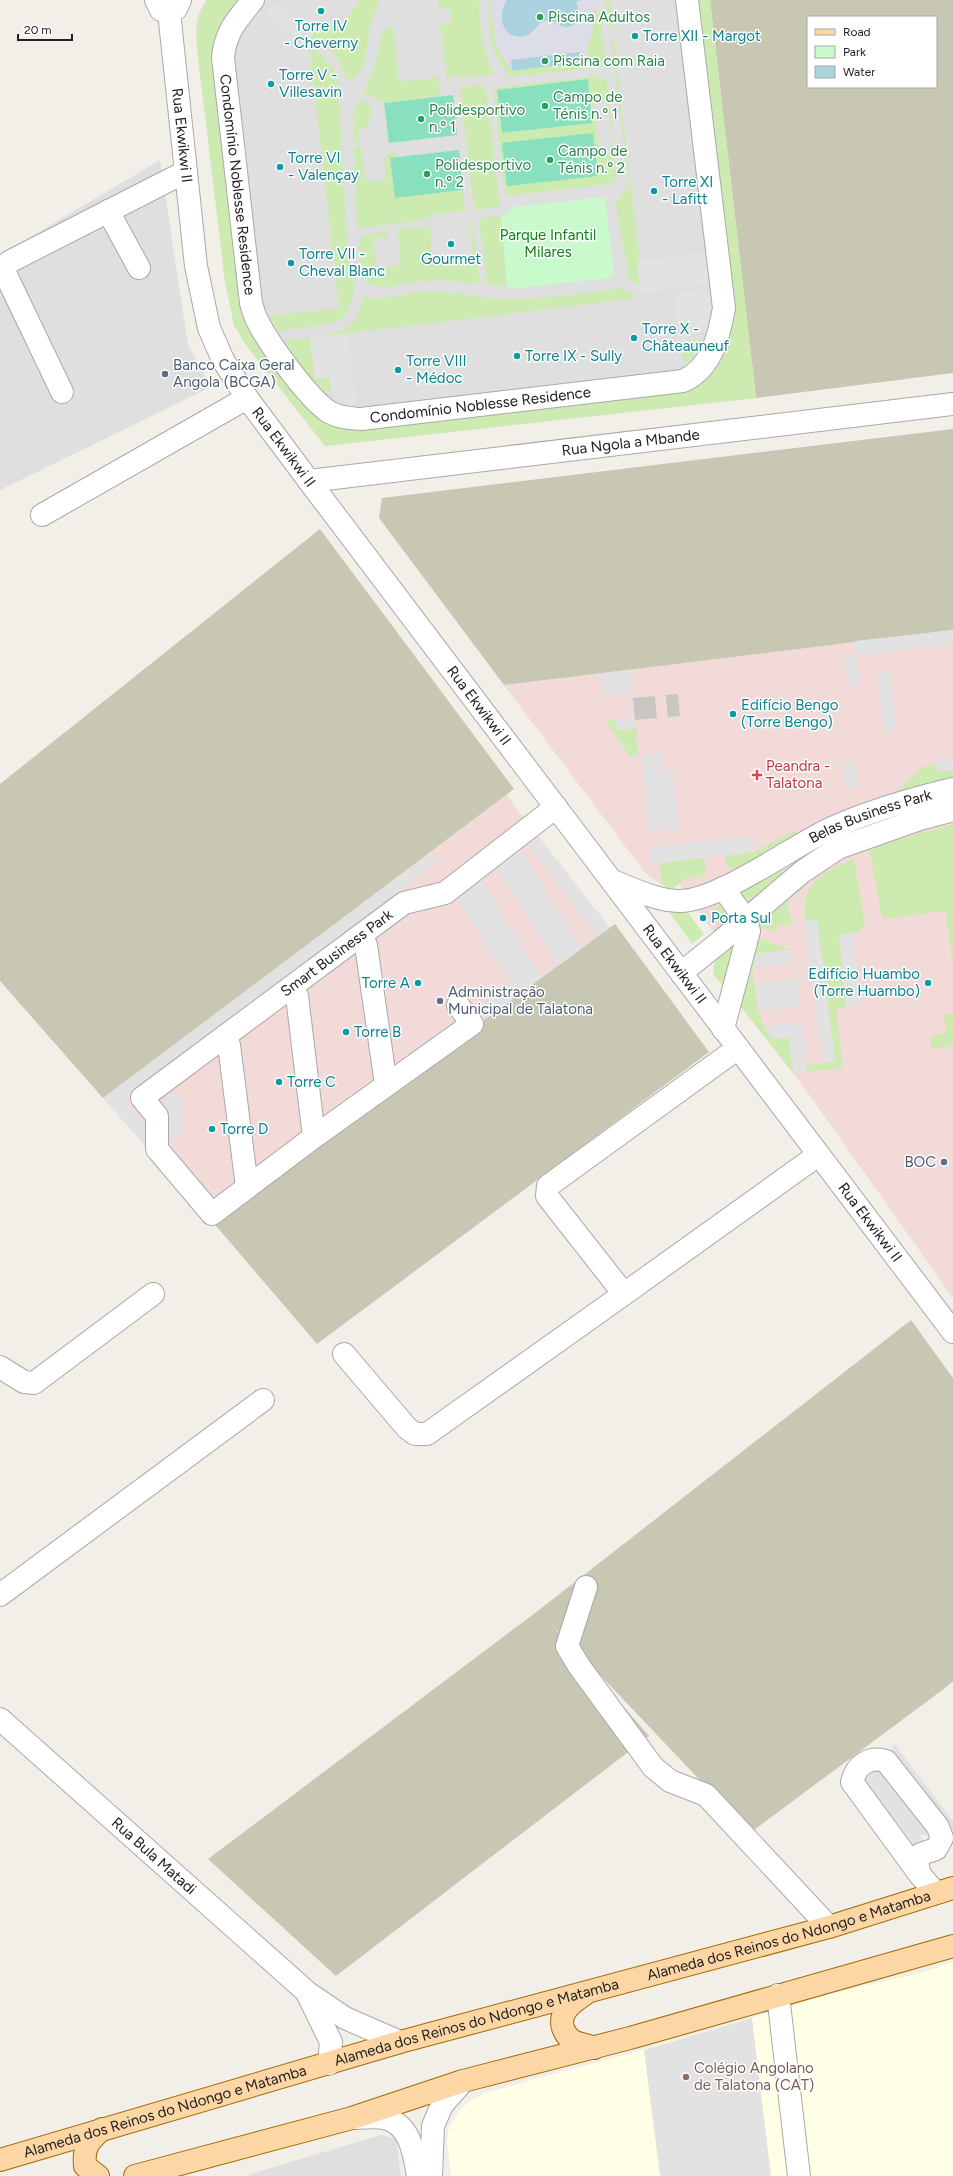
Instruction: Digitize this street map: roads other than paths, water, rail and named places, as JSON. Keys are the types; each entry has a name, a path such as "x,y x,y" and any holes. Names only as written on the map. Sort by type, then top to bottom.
{"main road":[{"name":"Alameda dos Reinos do Ndongo e Matamba","path":"0,2160 400,2042 829,1927 944,1890"},
{"path":"135,2176 352,2118 463,2081 594,2048 778,1995 952,1948"},
{"path":"586,1993 569,2006 562,2018 562,2026 565,2034 571,2040 594,2048"},
{"path":"98,2176 85,2166 84,2156 88,2142 102,2129"}],"street":[{"name":"Condomínio Noblesse Residence","path":"253,0 234,23 224,42 223,58 251,303 256,319 266,337 316,401 330,412 344,418 362,419 683,381 694,376 704,367 712,352 720,331 724,308 687,0"},
{"name":"Rua Ekwikwi II","path":"168,4 196,266 208,328 224,360 247,398 309,481 953,1332"},
{"path":"62,392 2,272 8,262 185,172"},
{"path":"108,212 139,268"},
{"path":"42,516 247,398"},
{"name":"Rua Ngola a Mbande","path":"309,481 953,404"},
{"name":"Belas Business Park","path":"612,881 658,897 679,901 723,888 835,827 907,801 953,789"},
{"name":"Smart Business Park","path":"247,1187 212,1214 157,1149 157,1116 142,1098 404,903 445,893 556,808"},
{"name":"Belas Business Park","path":"680,973 746,920 802,872 838,848 920,819 953,810"},
{"name":"Belas Business Park","path":"791,850 802,872"},
{"path":"723,888 746,920 749,931 723,1029"},
{"path":"360,936 366,945 386,1085"},
{"path":"290,988 297,996 314,1137"},
{"path":"224,1037 229,1045 247,1187 472,1024 458,1005"},
{"path":"624,1294 547,1196 548,1186 738,1048"},
{"path":"344,1354 407,1428 415,1434 427,1434 818,1155"},
{"path":"0,1367 24,1382 34,1383 153,1294"},
{"path":"0,1595 263,1400"},
{"path":"586,1587 567,1646 579,1666 653,1766 670,1781 706,1795 829,1927"},
{"name":"Rua Bula Matadi","path":"0,1719 308,1994 345,2018 400,2042"},
{"path":"920,1875 916,1863 922,1854 936,1849 942,1838 938,1827 886,1761 878,1758 863,1763 855,1770 852,1782 920,1875 944,1890"},
{"name":"Rua Bula Matadi","path":"308,1994 331,2042 329,2064"},
{"path":"778,1995 799,2176"},
{"path":"431,2176 433,2126 442,2105 463,2081"},
{"path":"352,2118 383,2118 395,2122 410,2139 418,2176"}],"water":[{"name":"Piscina Adultos","path":"507,0 581,0 576,3 579,10 579,18 572,26 565,27 547,20 540,24 530,34 519,36 512,35 507,32 502,21 503,7"},
{"name":"Piscina com Raia","path":"579,52 580,62 512,71 511,60"}],"tunnel":[{"path":"634,709 679,705"}],"place":[{"name":"Torre IV - Cheverny","path":"321,11"},
{"name":"Piscina Adultos","path":"540,17"},
{"name":"Torre XII - Margot","path":"635,36"},
{"name":"Piscina com Raia","path":"545,61"},
{"name":"Torre V - Villesavin","path":"271,84"},
{"name":"Campo de Ténis n.º 1","path":"545,106"},
{"name":"Polidesportivo n.º 1","path":"421,119"},
{"name":"Campo de Ténis n.º 2","path":"550,160"},
{"name":"Torre VI - Valençay","path":"280,167"},
{"name":"Polidesportivo n.º 2","path":"427,174"},
{"name":"Torre XI - Lafitt","path":"654,191"},
{"name":"Gourmet","path":"451,244"},
{"name":"Torre VII - Cheval Blanc","path":"291,263"},
{"name":"Torre X - Châteauneuf","path":"634,338"},
{"name":"Torre IX - Sully","path":"517,356"},
{"name":"Torre VIII - Médoc","path":"398,370"},
{"name":"Banco Caixa Geral Angola (BCGA)","path":"165,374"},
{"name":"Edifício Bengo (Torre Bengo)","path":"733,714"},
{"name":"Peandra - Talatona","path":"757,775"},
{"name":"Porta Sul","path":"703,918"},
{"name":"Torre A","path":"418,983"},
{"name":"Edifício Huambo (Torre Huambo)","path":"928,983"},
{"name":"Administração Municipal de Talatona","path":"440,1001"},
{"name":"Torre B","path":"346,1032"},
{"name":"Torre C","path":"279,1082"},
{"name":"Torre D","path":"212,1129"},
{"name":"BOC","path":"944,1162"},
{"name":"Colégio Angolano de Talatona (CAT)","path":"686,2077"}],"park label":[{"name":"Parque Infantil Milares","path":"548,244"}]}
